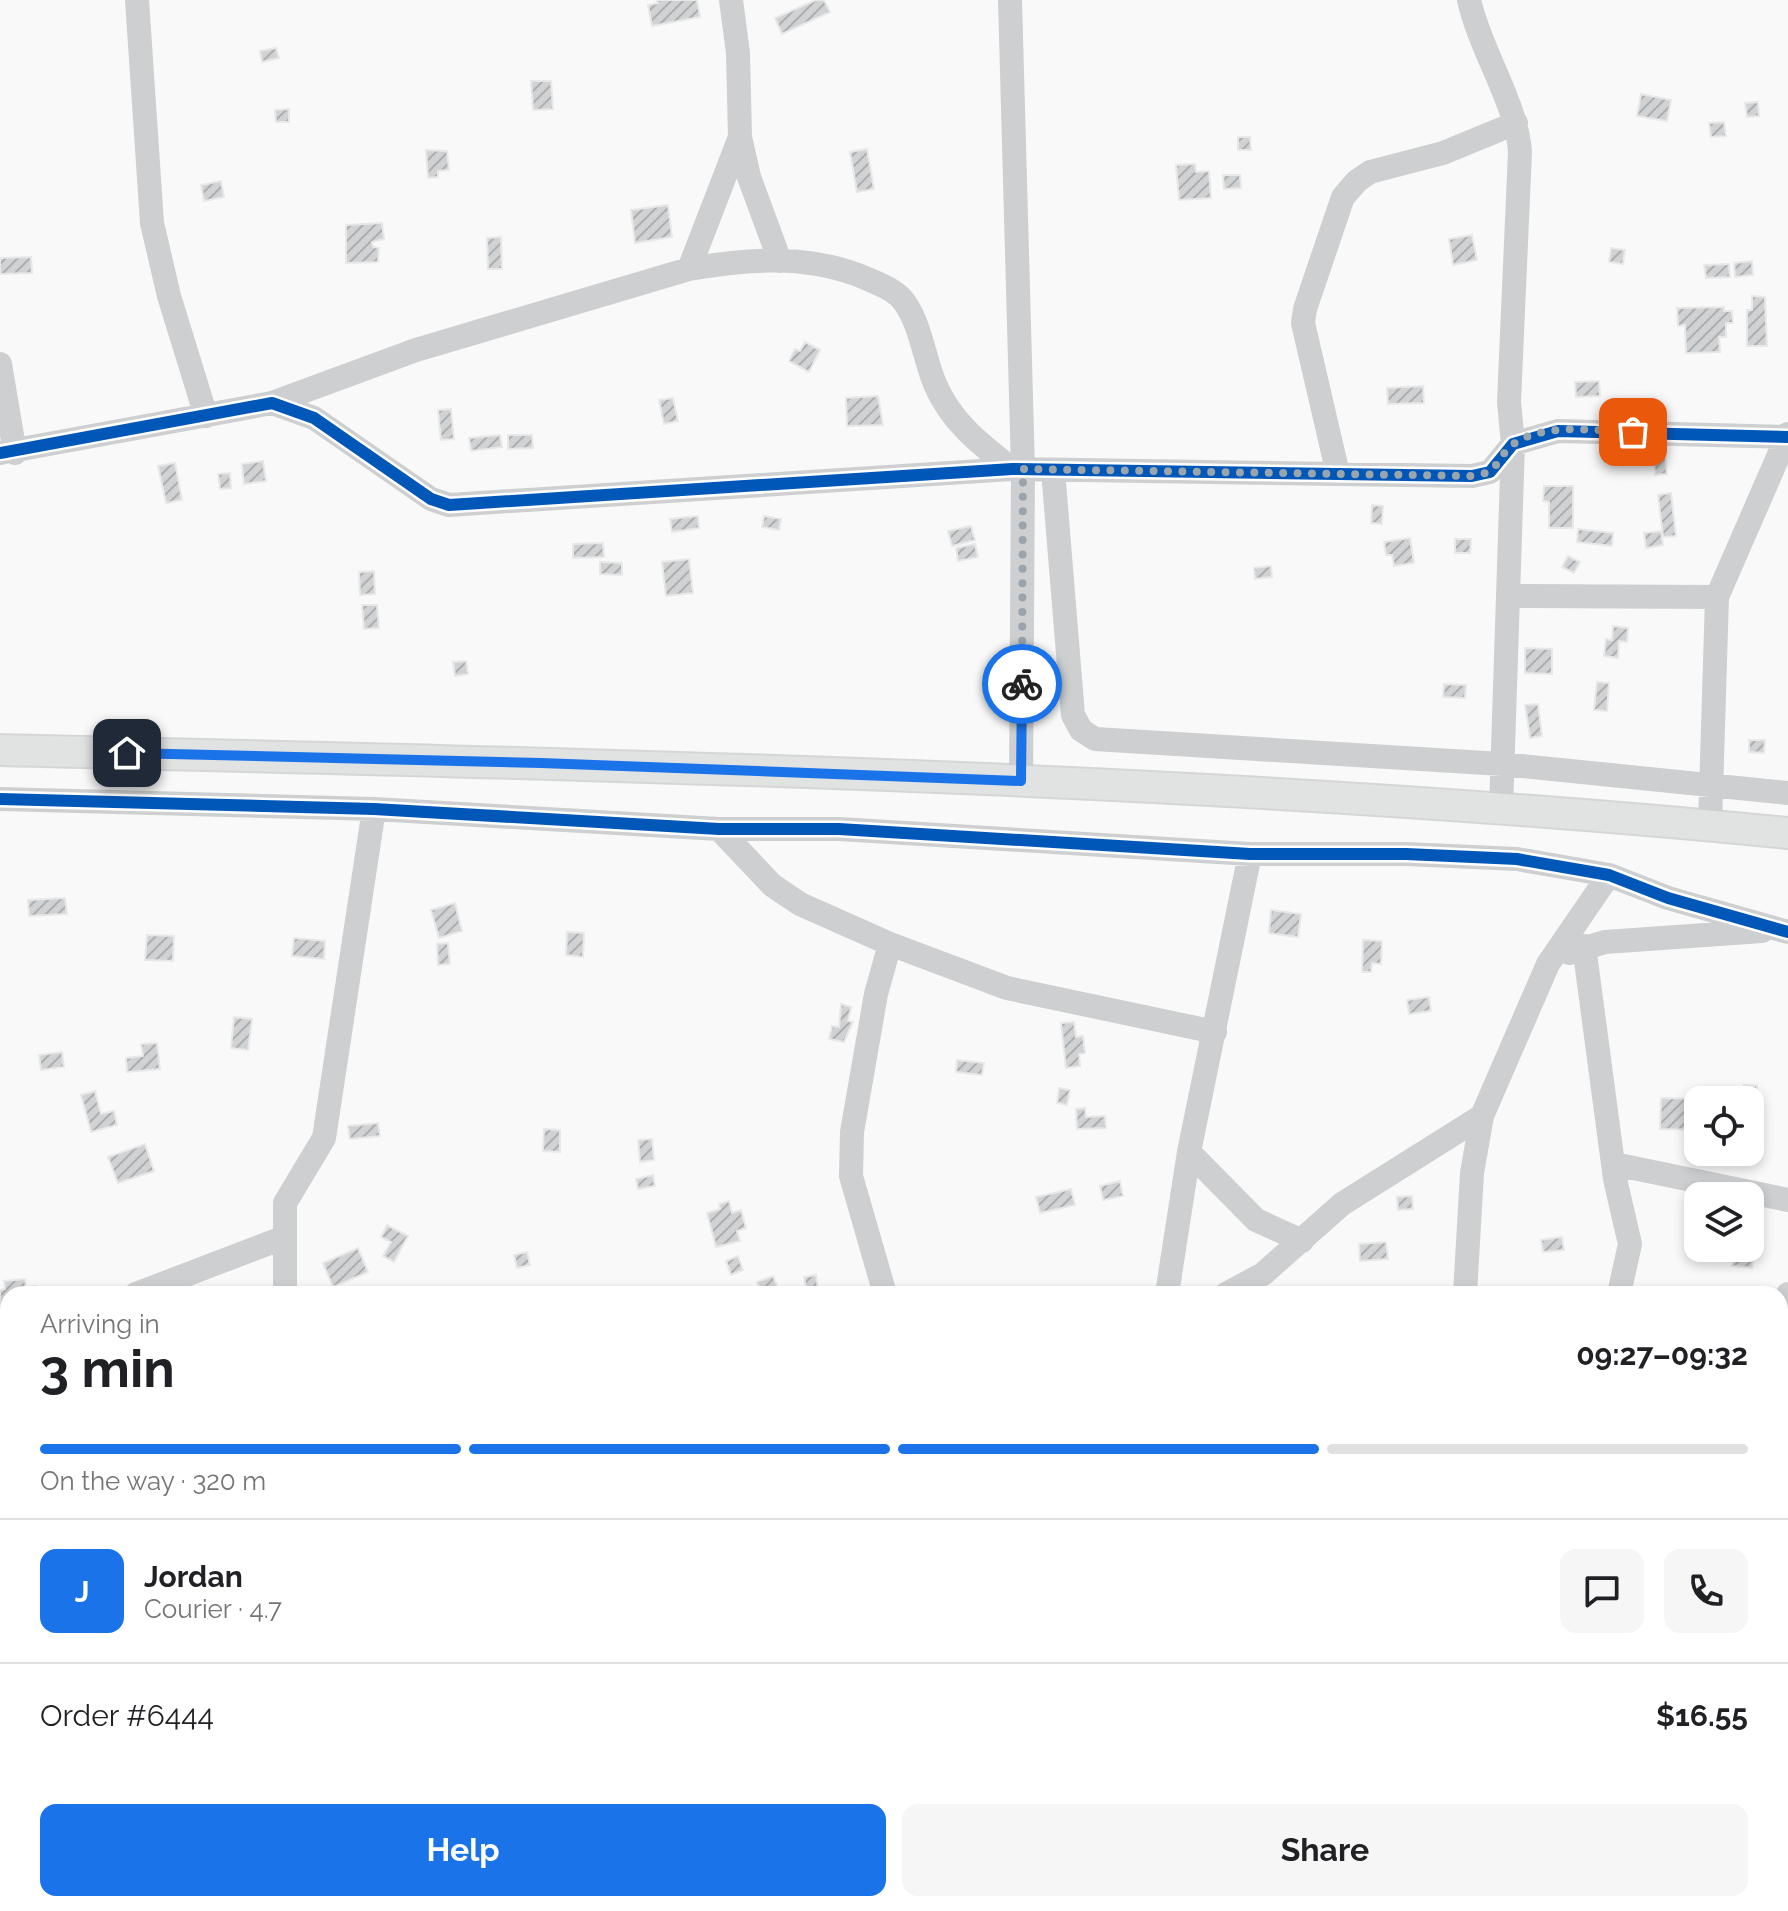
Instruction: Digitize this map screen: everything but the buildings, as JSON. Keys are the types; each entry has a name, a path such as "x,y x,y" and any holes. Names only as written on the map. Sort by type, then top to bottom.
{"main road":[{"path":"0,750 541,763 1021,781 1501,809 1788,833"}],"street":[{"path":"137,0 152,223 169,296 206,416"},
{"path":"731,0 738,53 740,137 749,177 780,261"},
{"path":"1010,0 1021,781"},
{"path":"1469,0 1495,77 1516,123 1520,152 1509,402 1513,444 1501,809"},
{"path":"1338,474 1303,323 1343,197 1370,172 1426,159 1516,123"},
{"path":"689,269 740,137"},
{"path":"0,364 7,453 272,403 416,350 689,269 780,261 844,269 895,292 912,316 935,384 951,414 967,433 1018,469"},
{"path":"272,403 305,412 431,499 449,505 1018,469 1482,475 1500,464 1513,444 1558,431 1788,436 1717,597 1710,825"},
{"path":"1053,470 1073,715 1081,730 1095,739 1502,764 1788,793"},
{"path":"1510,596 1717,597"},
{"path":"0,799 374,809 719,829 839,829 1250,854 1464,855 1517,859 1609,875 1668,898 1782,930"},
{"path":"285,1286 285,1203 324,1138 374,809"},
{"path":"719,829 750,864 791,898 890,944 1007,988 1215,1032"},
{"path":"1168,1286 1189,1152 1250,854"},
{"path":"1465,1286 1472,1173 1482,1116 1548,964 1609,875"},
{"path":"1548,964 1584,946 1782,930"},
{"path":"883,1286 851,1176 852,1132 876,994 890,944"},
{"path":"1584,946 1614,1164 1630,1244 1621,1286"},
{"path":"1241,1286 1263,1274 1342,1204 1482,1116"},
{"path":"1189,1152 1256,1220 1302,1241"},
{"path":"1614,1164 1788,1200"},
{"path":"157,1286 285,1237"}],"cycle path":[{"path":"0,453 272,403 314,418 431,499 449,505 1012,469 1472,476 1490,472 1513,444 1558,431 1788,437"},
{"path":"0,799 374,809 719,829 839,829 1250,854 1406,854 1517,859 1609,875 1668,898 1788,932"}],"way so far":[{"path":"1022,684 1023,469 1472,476 1490,472 1500,464 1513,444 1543,433 1633,432"}],"route":[{"path":"127,753 541,763 1021,781 1022,684"}]}
